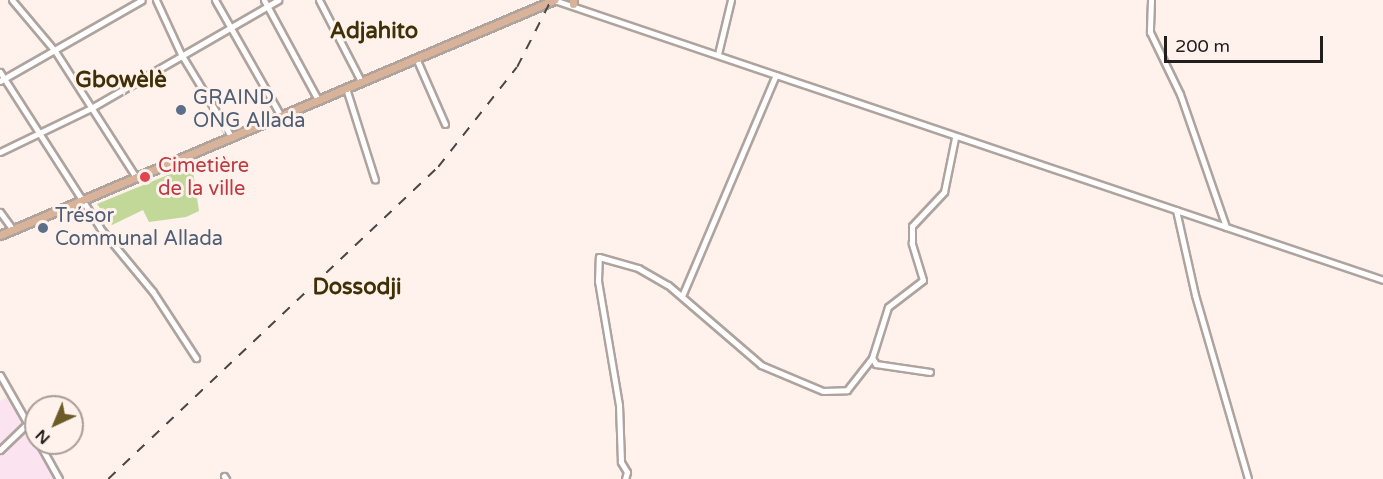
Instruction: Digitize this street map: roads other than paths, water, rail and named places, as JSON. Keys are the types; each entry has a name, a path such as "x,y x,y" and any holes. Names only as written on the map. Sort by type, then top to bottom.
{"main road":[{"path":"0,235 232,138 539,3 554,0"}],"street":[{"path":"12,0 55,51 93,107 135,177"},
{"path":"2,80 142,0"},
{"path":"156,0 181,54 232,138"},
{"path":"215,0 281,116"},
{"path":"264,0 318,100"},
{"path":"0,152 93,107 181,54 278,0"},
{"path":"319,0 361,81"},
{"path":"554,0 573,2 955,138 1383,280"},
{"path":"718,54 731,0"},
{"path":"1151,0 1150,32 1180,94 1226,227"},
{"path":"416,58 445,124"},
{"path":"0,72 2,80 42,133 100,228 153,292 196,358"},
{"path":"682,296 776,75"},
{"path":"346,88 375,180"},
{"path":"625,479 627,472 621,462 619,405 597,258 638,268 682,296 761,365 823,391 848,390 872,358 888,307 923,280 912,243 912,226 944,192 955,138"},
{"path":"1176,210 1195,295 1248,479"},
{"path":"0,212 13,230"},
{"path":"872,358 876,364 930,372"},
{"path":"0,375 24,416"},
{"path":"0,450 24,427"},
{"path":"46,455 59,479"}],"railway":[{"path":"108,479 438,167 517,67 551,0"}],"place":[{"name":"GRAIND ONG Allada","path":"181,110"},
{"name":"Cimetière de la ville","path":"145,177"},
{"name":"Trésor Communal Allada","path":"43,228"}],"district":[{"name":"Adjahito","path":"374,32"},
{"name":"Gbowèlè","path":"121,81"},
{"name":"Dossodji","path":"357,288"}]}
